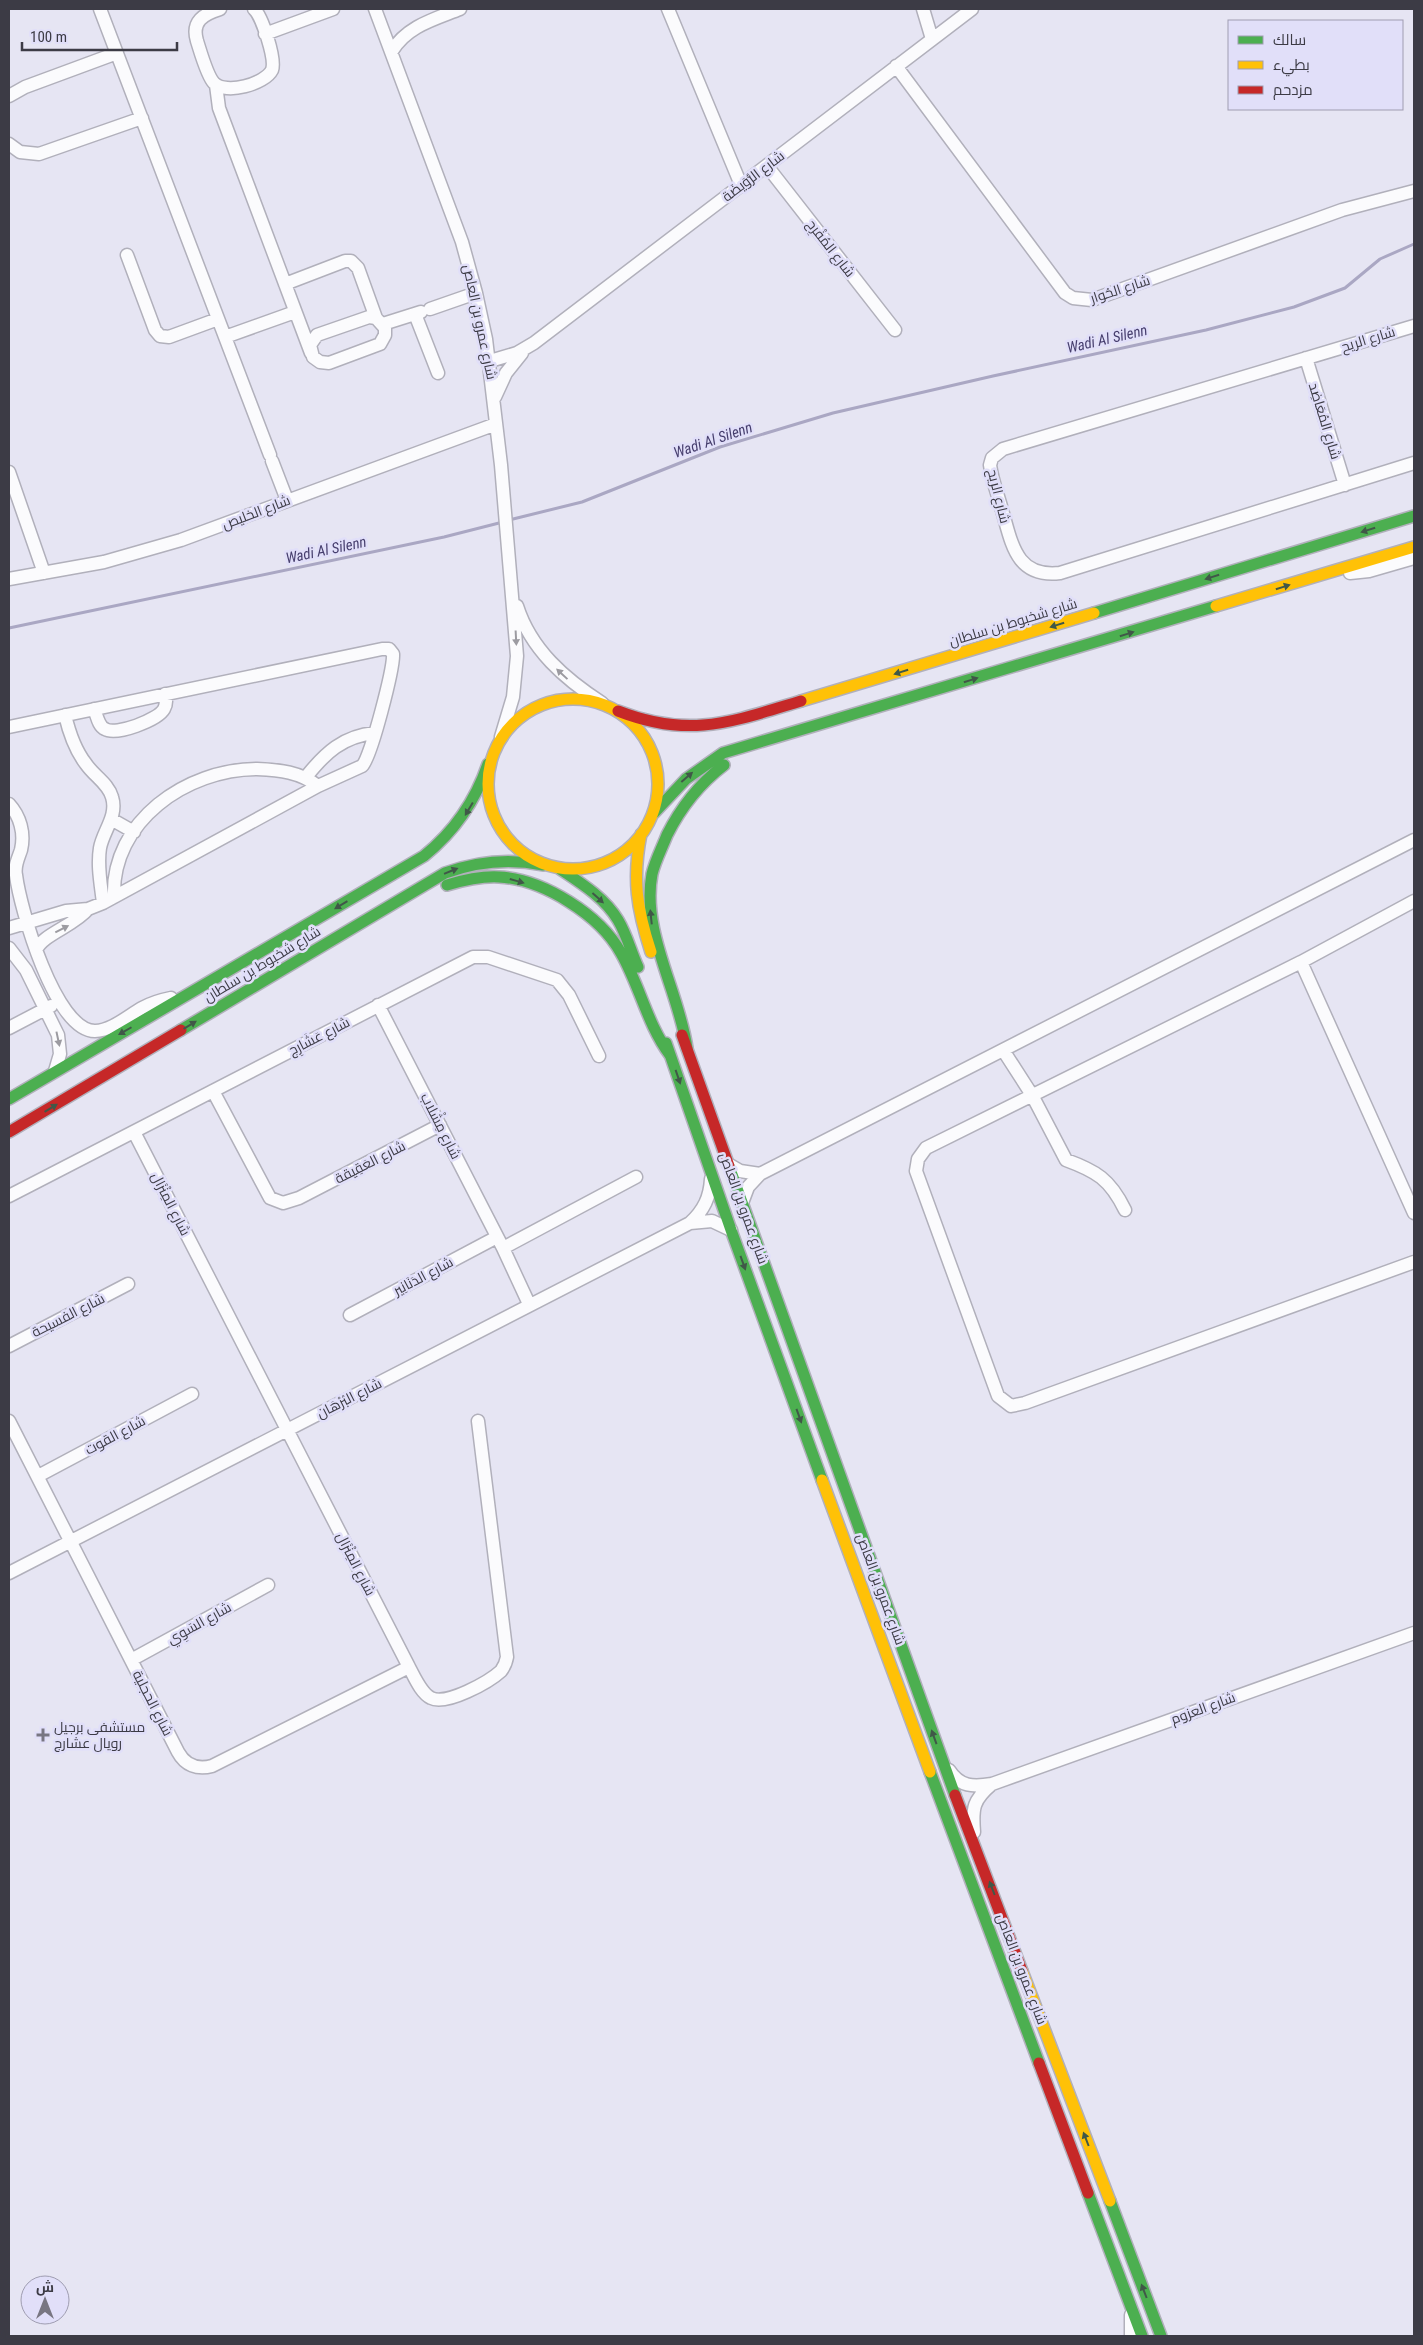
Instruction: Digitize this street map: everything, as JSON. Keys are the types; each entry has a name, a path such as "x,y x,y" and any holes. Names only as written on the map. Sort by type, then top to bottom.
{"main road":[{"name":"شارع شخبوط بن سلطان","path":"618,711 654,724 673,728 702,728 736,721 1414,516"},
{"path":"654,813 659,790 655,760 650,745 636,726 618,711 602,703 579,698 556,700 535,707 516,720 501,737 488,764 487,789 492,814 504,835 522,853 543,864 560,869 579,870 599,866 617,858 633,846 654,813 669,794 687,776 724,753 1414,548"},
{"path":"687,1048 685,1026 656,940 650,905 650,887 655,864 677,815 701,784 734,759 759,749 851,721 866,712"},
{"name":"شارع شخبوط بن سلطان","path":"9,1099 424,856 441,843 468,812 480,789 488,764"},
{"name":"شارع عمرو بن العاص","path":"641,834 634,882 638,912 940,1755 1161,2336"},
{"name":"شارع شخبوط بن سلطان","path":"9,1132 446,873 496,860 543,864"},
{"name":"شارع عمرو بن العاص","path":"560,869 593,893 617,919 639,971 731,1230 927,1764 1142,2336"},
{"path":"281,971 315,958 432,890 467,879 507,878 562,897 579,907 607,930 628,966 658,1037 670,1055"}],"street":[{"path":"100,9 287,500"},
{"path":"220,9 201,17 195,29 196,39 210,78 216,85 224,89 233,89 268,74 273,67 273,58 254,9"},
{"path":"265,34 333,9"},
{"name":"شارع عمرو بن العاص","path":"375,9 462,242 476,293 490,361 517,656 513,697 501,737"},
{"path":"392,51 400,39 411,29 460,9"},
{"path":"668,9 741,185"},
{"path":"922,9 932,39"},
{"name":"شارع الرُّوَيضَة","path":"494,399 514,361 534,343 972,9"},
{"path":"382,25 411,29"},
{"path":"9,96 25,86 117,53"},
{"name":"شارع الحُوار","path":"896,66 1065,293 1082,301 1092,300 1342,210 1414,191"},
{"path":"216,85 219,108 311,354 316,360 324,363 380,344 385,335 358,268 351,261 285,284"},
{"path":"9,144 20,152 39,154 142,118"},
{"name":"شارع المُفْرِح","path":"767,166 895,330"},
{"path":"127,255 155,330 160,336 169,337 218,319"},
{"path":"311,354 310,345 317,335 369,317 380,321 422,311 476,293"},
{"path":"422,311 438,373"},
{"path":"225,337 295,312"},
{"name":"شارع الريح","path":"1414,326 997,453 992,458 991,472 1017,556 1032,569 1041,573 1060,573 1414,464"},
{"name":"شارع الرُّوَيضَة","path":"490,361 517,353 534,343"},
{"name":"شارع المُعَاضِد","path":"1306,358 1345,485"},
{"name":"شارع الخليص","path":"9,579 104,562 181,540 496,424"},
{"path":"9,472 44,573"},
{"path":"1337,571 1350,573 1369,572 1414,558"},
{"name":"شارع عمرو بن العاص","path":"512,590 520,615 531,637 545,657 562,674 602,703"},
{"path":"9,728 65,714 385,648 391,651 394,658 375,734 367,760 362,766 318,786 88,909 72,924 43,939 36,952 21,963"},
{"path":"94,708 102,727 109,731 121,730 159,714 166,705 166,694"},
{"path":"65,714 68,728 78,753 86,765 109,790 112,797 114,812 102,840 99,856 108,900"},
{"path":"306,777 334,747 362,735 375,734"},
{"path":"108,900 123,849 134,832 159,803 174,792 209,776 228,771 267,769 306,777 318,786"},
{"path":"9,804 20,821 22,835 15,869 36,952 60,1000 78,1025 94,1032 110,1028 154,1002 186,996"},
{"path":"111,820 134,832"},
{"path":"742,1203 748,1187 760,1174 1414,840"},
{"path":"1414,901 1301,962 926,1148 918,1159 916,1171 998,1396 1011,1406 1026,1403 1414,1262"},
{"path":"9,928 66,911 88,909"},
{"path":"9,948 21,963 44,1009 55,1026 60,1044 60,1054 55,1071"},
{"name":"شارع عَشَارِج","path":"9,1196 469,958 488,957 551,976 562,984 570,995 599,1056"},
{"path":"1301,962 1414,1213"},
{"path":"9,1028 60,1000"},
{"name":"شارع مِشْلاب","path":"378,1005 500,1242 529,1304"},
{"path":"1003,1050 1032,1095 1066,1160 1094,1171 1118,1195 1124,1210"},
{"name":"شارع العَقِيقة","path":"213,1091 270,1198 283,1203 299,1198 440,1125"},
{"name":"شارع المِنْزَال","path":"134,1132 409,1667 426,1694 437,1700 444,1701 492,1677 502,1670 506,1662 507,1651 478,1421"},
{"path":"728,1164 740,1171 760,1174"},
{"name":"شارع البُرْهَان","path":"9,1573 690,1222 703,1209 707,1200 712,1173"},
{"path":"500,1242 636,1177"},
{"name":"شارع البُرْهَان","path":"690,1222 712,1221 731,1230"},
{"name":"شارع الدَنَانِير","path":"350,1315 500,1242"},
{"name":"شارع الفسيحة","path":"9,1346 128,1284"},
{"name":"شارع القوت","path":"38,1476 192,1394"},
{"name":"شارع الحجلية","path":"9,1421 181,1757 189,1764 200,1768 212,1766 409,1667"},
{"name":"شارع السَوِي","path":"131,1660 268,1585"},
{"name":"شارع العزوم","path":"940,1755 958,1782 974,1786 992,1784 1414,1633"},
{"name":"شارع العزوم","path":"974,1843 974,1806 982,1793 992,1784"},
{"path":"1131,2308 1131,2336"}],"waterway":[{"name":"Wadi Al Silenn","path":"509,520 582,502 720,447 833,413 1206,330 1294,307 1345,288 1380,259 1414,244"},
{"name":"Wadi Al Silenn","path":"9,628 444,537 503,522"}],"traffic: fast":[{"path":"1094,613 1414,516"},
{"path":"654,813 686,779 723,753 1216,606"},
{"path":"9,1099 424,856 463,815 477,791 488,764"},
{"path":"687,1048 677,1005 656,940 650,896 652,874 667,835 678,815 699,788 724,765"},
{"path":"181,1030 445,873 482,863 506,861 543,865"},
{"path":"560,869 592,891 613,912 624,932 638,967"},
{"path":"447,885 486,877 516,879 534,884 551,892 585,913 612,939 621,953 655,1031 670,1055"},
{"path":"666,1043 731,1230 822,1480"},
{"path":"729,1166 955,1795"},
{"path":"930,1772 1039,2063"},
{"path":"1088,2193 1142,2336"},
{"path":"1110,2201 1161,2336"}],"traffic: slow":[{"path":"1216,606 1414,547"},
{"path":"801,701 1094,613"},
{"path":"581,699 606,705 627,718 639,730 655,759 658,784 657,801 652,817 639,838 627,850 598,866 565,869 540,863 519,850 507,838 491,809 488,776 494,751 507,730 519,718 548,702 581,699"},
{"path":"641,834 638,850 637,894 642,922 651,952"},
{"path":"822,1480 930,1772"},
{"path":"1022,1971 1110,2201"}],"traffic: jam":[{"path":"618,711 667,724 689,726 731,721 801,701"},
{"path":"9,1132 181,1030"},
{"path":"682,1035 729,1166"},
{"path":"955,1795 1022,1971"},
{"path":"1039,2063 1088,2193"}],"place":[{"name":"مستشفى برجيل رويال عشارج","path":"43,1735"}]}
